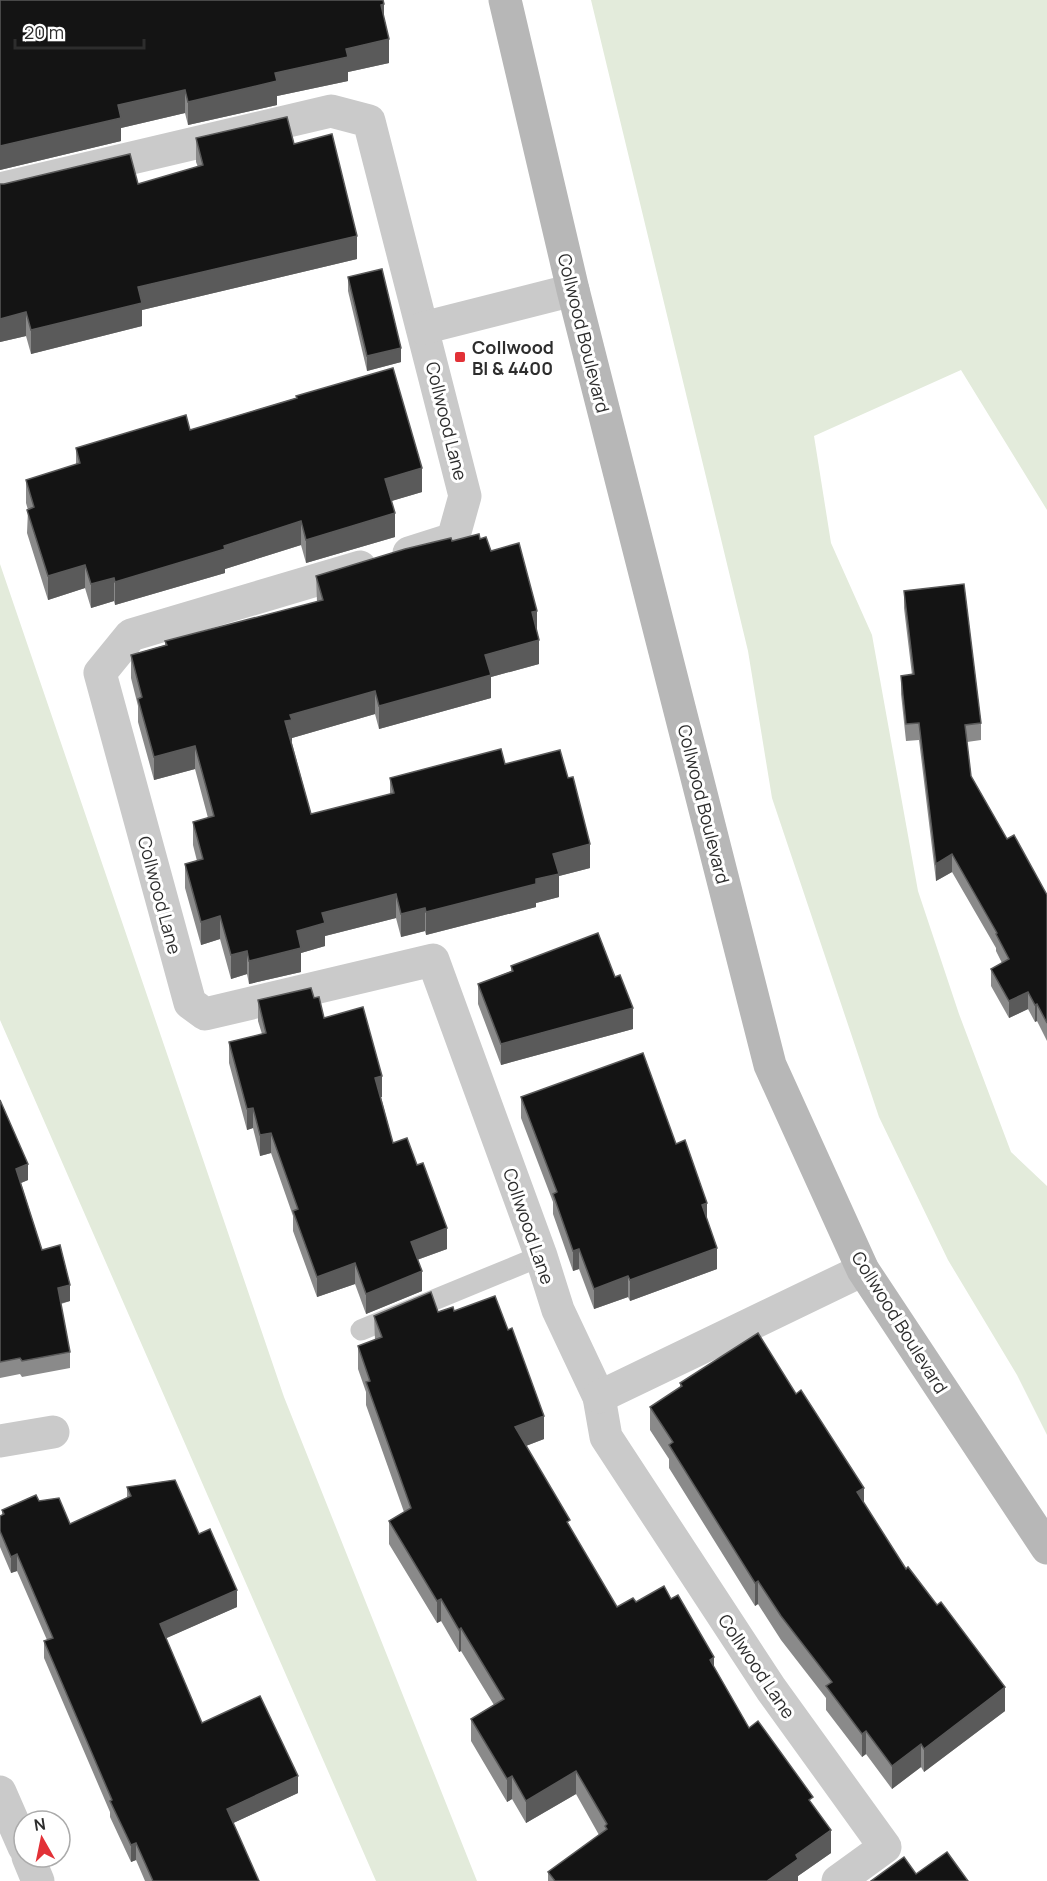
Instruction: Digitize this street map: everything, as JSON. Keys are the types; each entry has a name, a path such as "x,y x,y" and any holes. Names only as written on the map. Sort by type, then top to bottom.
{"main road":[{"name":"Collwood Boulevard","path":"505,0 573,290 770,1065 863,1270 1047,1548"}],"street":[{"name":"Collwood Lane","path":"0,189 331,111 369,121 465,496 453,539 131,635 100,673 190,1003 206,1014 433,960 541,1256 558,1310 599,1397 606,1437 771,1689 885,1847 838,1881"},
{"path":"423,328 573,290"},
{"path":"599,1397 863,1270"},
{"path":"0,1441 53,1432"},
{"path":"0,1792 12,1820"}],"lane":[{"path":"361,1329 541,1256"}],"green space":[{"path":"591,0 1047,0 1047,510 961,370 814,436 831,543 872,635 918,891 959,1014 1011,1152 1047,1186 1047,1435 1017,1375 948,1260 879,1117 772,798 748,651"},
{"path":"0,564 284,1397 477,1881 376,1881 0,1020"}],"building":[{"path":"0,0 383,0 384,4 381,5 389,39 346,49 348,57 275,73 277,81 188,102 185,90 118,105 121,118 0,146"},
{"path":"287,117 294,144 332,134 357,236 138,287 142,303 31,330 26,312 0,319 0,184 130,154 138,184 203,165 196,138"},
{"path":"382,269 401,348 367,356 348,277"},
{"path":"393,368 422,468 385,479 395,513 306,540 301,521 224,546 225,549 115,582 114,578 91,584 85,565 48,576 27,510 34,507 26,480 80,463 76,448 186,415 190,430"},
{"path":"479,534 480,539 486,537 491,551 519,543 537,611 532,612 539,640 485,655 491,675 379,706 375,691 290,715 292,720 285,721 311,814 394,793 390,778 501,749 505,764 560,750 568,778 573,777 590,844 553,854 559,874 536,879 536,884 426,912 425,908 401,914 396,894 322,913 325,923 297,931 301,948 249,961 247,951 231,955 220,916 201,922 185,864 203,859 193,822 214,816 195,746 154,757 138,699 142,697 131,655 167,645 165,641 323,600 316,576 405,549"},
{"path":"964,584 981,723 965,725 971,776 1007,839 1014,835 1047,895 1047,1023 1028,992 1009,1001 991,969 1009,959 997,933 952,854 936,864 919,723 906,724 901,676 914,674 904,591"},
{"path":"598,933 615,977 620,975 633,1008 501,1044 478,984 513,971 511,966"},
{"path":"311,988 314,998 319,997 324,1018 363,1007 382,1076 375,1078 393,1143 407,1138 417,1165 423,1163 447,1228 411,1242 422,1271 366,1294 355,1263 317,1277 293,1211 298,1209 271,1133 260,1135 253,1108 247,1109 229,1042 266,1033 258,1000"},
{"path":"643,1053 676,1144 685,1140 707,1203 702,1205 717,1248 630,1280 628,1276 594,1289 579,1249 573,1251 553,1194 557,1192 521,1097"},
{"path":"0,1100 28,1164 16,1169 42,1250 60,1245 70,1285 58,1288 70,1352 22,1361 20,1358 0,1362"},
{"path":"431,1292 438,1312 453,1307 454,1311 495,1296 508,1330 512,1328 544,1416 515,1427 570,1520 567,1522 617,1607 633,1598 636,1602 664,1586 671,1599 678,1595 714,1657 710,1660 749,1728 758,1721 813,1797 809,1800 831,1830 796,1855 798,1859 767,1881 555,1881 548,1872 607,1829 605,1826 607,1824 576,1771 526,1801 512,1776 507,1779 471,1719 504,1699 461,1628 459,1630 441,1599 437,1601 389,1521 411,1508 366,1382 370,1381 358,1346 382,1337 374,1316"},
{"path":"758,1333 796,1394 801,1390 864,1488 857,1492 906,1569 908,1567 937,1605 941,1602 1005,1687 924,1749 921,1744 892,1766 866,1731 862,1734 826,1686 832,1682 781,1616 758,1581 755,1583 669,1445 673,1442 650,1407 682,1386 680,1383"},
{"path":"175,1480 199,1534 210,1529 237,1590 160,1624 202,1723 260,1696 298,1776 227,1809 259,1881 153,1881 136,1843 131,1845 110,1801 112,1800 44,1641 53,1638 17,1554 11,1557 0,1531 0,1516 4,1514 2,1510 36,1495 39,1501 59,1498 70,1524 131,1496 127,1487"},
{"path":"947,1852 968,1881 871,1881 904,1857 916,1874"}],"place":[{"name":"Collwood Bl & 4400","path":"460,357"}]}
